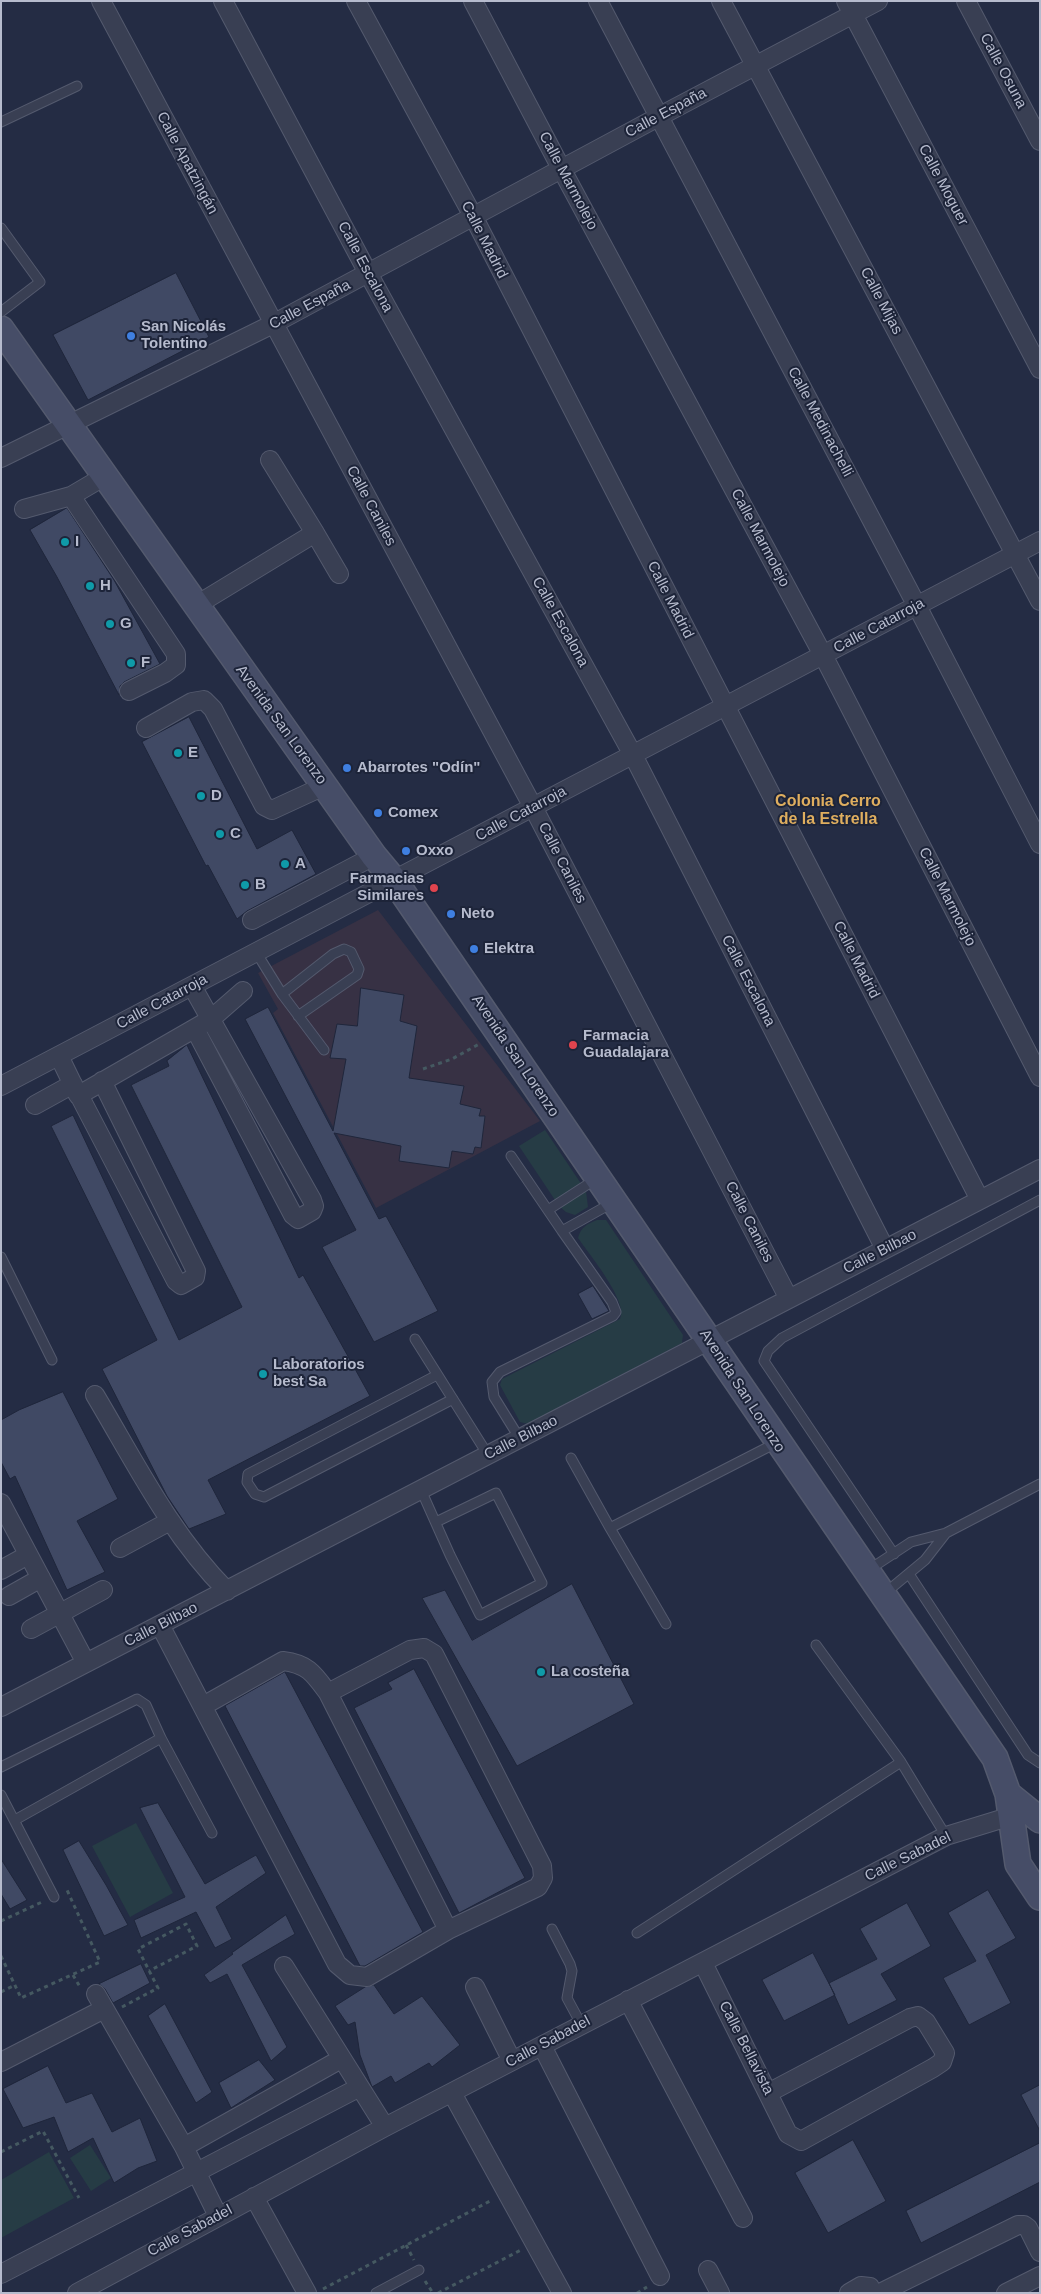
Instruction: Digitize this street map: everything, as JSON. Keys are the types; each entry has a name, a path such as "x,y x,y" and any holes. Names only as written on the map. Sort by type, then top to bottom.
{"main road":[{"name":"Avenida San Lorenzo","path":"1,329 195,606 374,856 394,880 709,1340 776,1443 995,1758 1025,1809 1018,1864 1040,1897"}],"street":[{"name":"Calle Apatzingán","path":"101,1 273,324"},
{"name":"Calle Escalona","path":"223,1 368,273 633,755 885,1249"},
{"name":"Calle Madrid","path":"356,1 473,216 724,707 980,1200"},
{"name":"Calle Marmolejo","path":"473,1 823,655 1040,1077"},
{"name":"Calle Medinachelli","path":"598,1 917,606 1040,844"},
{"name":"Calle Mijas","path":"721,1 1040,601"},
{"name":"Calle España","path":"1,458 273,324 756,65 850,8 878,1"},
{"name":"Calle Osuna","path":"966,1 1040,140"},
{"name":"Calle Moguer","path":"850,8 1040,369"},
{"name":"Calle Caniles","path":"273,324 533,807 789,1299"},
{"path":"270,460 339,574"},
{"path":"24,509 71,496 105,476"},
{"path":"71,496 176,654 176,665 129,692"},
{"path":"195,606 314,533"},
{"name":"Calle Catarroja","path":"1,1086 1040,541"},
{"path":"146,728 192,702 204,700 213,709 264,806 272,810 324,786"},
{"path":"252,920 374,856"},
{"path":"192,986 314,1206 312,1211 298,1219 293,1215 195,1029"},
{"path":"34,1105 102,1082 211,1019 242,991"},
{"path":"60,1056 176,1281 181,1285 195,1277 196,1271 102,1082"},
{"name":"Calle Bilbao","path":"1,1707 1040,1169"},
{"path":"95,1395 170,1521 213,1577 227,1591"},
{"path":"1,1503 86,1663"},
{"path":"120,1548 170,1521"},
{"path":"1,1570 28,1554"},
{"path":"9,1596 41,1578"},
{"path":"31,1629 103,1590"},
{"path":"160,1625 337,1964 350,1975 367,1976 448,1930 538,1887 543,1878 542,1866 538,1857 434,1654 424,1648 410,1650 328,1693"},
{"path":"203,1706 283,1661 298,1663 312,1672 328,1693 448,1930"},
{"name":"Calle Sabadel","path":"77,2293 218,2216 582,2024 946,1836 1025,1809"},
{"name":"Calle Bellavista","path":"703,1963 788,2134 801,2142 933,2068 942,2062 945,2052 926,2022 918,2016 910,2018 768,2093"},
{"path":"284,1966 358,2088 385,2128"},
{"path":"475,1987 512,2061"},
{"path":"628,2000 743,2218"},
{"path":"1,2062 102,2005 184,2147 218,2216"},
{"path":"542,2046 660,2276"},
{"path":"184,2147 341,2059"},
{"path":"1,2274 358,2088"},
{"path":"452,2093 562,2293"},
{"path":"254,2197 307,2293"},
{"path":"880,2293 1018,2225 1024,2225 1028,2228 1040,2252"},
{"path":"708,2270 720,2293"},
{"path":"1006,2293 1040,2276"},
{"path":"849,2293 861,2286 870,2288 874,2293"}],"lane":[{"path":"1,122 77,86"},
{"path":"1,228 40,282 1,312"},
{"path":"282,994 333,954 344,949 350,952 359,969 357,975 298,1016"},
{"path":"256,952 282,994 324,1050"},
{"path":"512,1156 612,1302 616,1312 608,1320 500,1372 492,1382 494,1397 520,1439"},
{"path":"548,1210 598,1177"},
{"path":"894,1554 764,1361 768,1351 782,1338 1040,1200"},
{"path":"562,1231 614,1201"},
{"path":"1,1256 52,1360"},
{"path":"415,1338 488,1455"},
{"path":"437,1375 248,1474 248,1482 255,1494 264,1497 453,1399"},
{"path":"610,1528 776,1443"},
{"path":"571,1458 666,1624"},
{"path":"866,1572 912,1542 946,1533 1040,1484"},
{"path":"421,1490 450,1555 480,1615 542,1583 496,1492 436,1522"},
{"path":"882,1596 925,1560 946,1533"},
{"path":"909,1574 1028,1755 1040,1763"},
{"path":"816,1645 901,1762 946,1836"},
{"path":"1,1767 137,1699 146,1705 161,1738 212,1834"},
{"path":"16,1820 161,1738"},
{"path":"637,1933 901,1762"},
{"path":"1,1795 16,1820 54,1897"},
{"path":"552,1929 570,1964 572,1971 567,1998 582,2024"},
{"path":"376,2293 419,2270"}],"path":[{"path":"424,1069 452,1059 480,1043 497,1030"},
{"path":"1,1920 68,1890 100,1962 21,1998 1,1956"},
{"path":"102,2005 158,1988 149,1971 138,1949 186,1924 197,1946 149,1971"},
{"path":"1,1992 15,1985"},
{"path":"1,2152 43,2131 79,2198"},
{"path":"315,2293 506,2192"},
{"path":"438,2293 534,2243"}],"shaded area":[{"path":"378,910 540,1121 376,1208 273,1013 278,1009 258,973"},
{"path":"545,1130 586,1191 588,1207 575,1215 566,1212 559,1206 519,1146"},
{"path":"597,1220 606,1220 683,1335 682,1343 528,1424 520,1422 500,1385 502,1379 620,1319 619,1301 614,1290 578,1238 585,1226"},
{"path":"136,1823 173,1893 130,1917 92,1846"},
{"path":"90,2145 111,2178 91,2191 70,2158"},
{"path":"49,2152 74,2198 1,2238 1,2180"}],"building":[{"name":"San Nicolás Tolentino","path":"176,273 209,337 88,400 53,335"},
{"path":"67,508 114,580 160,664 124,682 120,686 119,695 30,530"},
{"path":"189,717 257,849 292,830 316,874 247,911 237,919 208,865 206,866 142,742"},
{"path":"361,988 404,995 400,1021 417,1026 409,1078 464,1086 460,1104 481,1109 479,1116 485,1116 481,1148 475,1147 473,1154 452,1151 449,1168 399,1161 401,1146 334,1133 379,1219 386,1216 438,1311 374,1342 322,1247 356,1230 245,1019 268,1007 333,1131 346,1059 330,1058 337,1024 357,1026"},
{"path":"187,1045 299,1278 303,1275 370,1396 208,1480 226,1514 189,1529 167,1496 102,1369 157,1340 51,1126 73,1115 179,1340 242,1307 131,1085 169,1066 167,1061"},
{"path":"593,1286 609,1311 592,1319 578,1294"},
{"path":"63,1392 118,1499 77,1521 105,1572 67,1590 15,1476 10,1479 1,1462 1,1420 19,1410"},
{"name":"La costeña","path":"572,1584 634,1704 517,1766 422,1598 445,1590 472,1640"},
{"path":"414,1669 525,1878 459,1913 354,1708 392,1689 388,1683"},
{"path":"285,1672 423,1932 365,1966 360,1966 225,1706"},
{"path":"158,1803 205,1884 256,1855 266,1873 216,1907 232,1939 215,1948 196,1912 141,1938 134,1920 185,1897 140,1808"},
{"path":"79,1841 128,1925 104,1936 63,1850"},
{"path":"1,1859 27,1900 10,1909 1,1894"},
{"path":"988,1890 1016,1938 986,1955 1011,2003 969,2025 943,1978 976,1961 948,1913"},
{"path":"907,1903 931,1946 881,1974 897,2000 848,2025 829,1983 877,1959 860,1929"},
{"path":"286,1915 295,1934 242,1965 287,2047 271,2061 227,1974 210,1983 204,1975"},
{"path":"813,1953 835,1995 784,2021 762,1980"},
{"path":"141,1964 150,1983 113,2003 105,1989 99,1984"},
{"path":"374,1985 394,2014 422,1996 460,2045 432,2067 429,2063 395,2083 391,2076 372,2087 360,2055 355,2022 348,2025 335,2006 365,1987"},
{"path":"165,2004 212,2092 196,2103 148,2016"},
{"path":"259,2060 275,2080 231,2108 219,2083"},
{"path":"48,2066 66,2103 92,2093 112,2132 140,2118 157,2161 138,2168 114,2183 93,2138 68,2152 54,2117 23,2128 3,2089"},
{"path":"1040,2085 1040,2131 1021,2095"},
{"path":"853,2140 886,2201 828,2233 795,2173"},
{"path":"1040,2143 1040,2182 921,2243 906,2211"}],"place":[{"name":"San Nicolás Tolentino","path":"131,336"},
{"name":"I","path":"65,542"},
{"name":"H","path":"90,586"},
{"name":"G","path":"110,624"},
{"name":"F","path":"131,663"},
{"name":"E","path":"178,753"},
{"name":"Abarrotes \"Odín\"","path":"347,768"},
{"name":"D","path":"201,796"},
{"name":"Comex","path":"378,813"},
{"name":"C","path":"220,834"},
{"name":"Oxxo","path":"406,851"},
{"name":"A","path":"285,864"},
{"name":"B","path":"245,885"},
{"name":"Farmacias Similares","path":"434,888"},
{"name":"Neto","path":"451,914"},
{"name":"Elektra","path":"474,949"},
{"name":"Farmacia Guadalajara","path":"573,1045"},
{"name":"Laboratorios best Sa","path":"263,1374"},
{"name":"La costeña","path":"541,1672"}],"district":[{"name":"Colonia Cerro de la Estrella","path":"828,811"}]}
